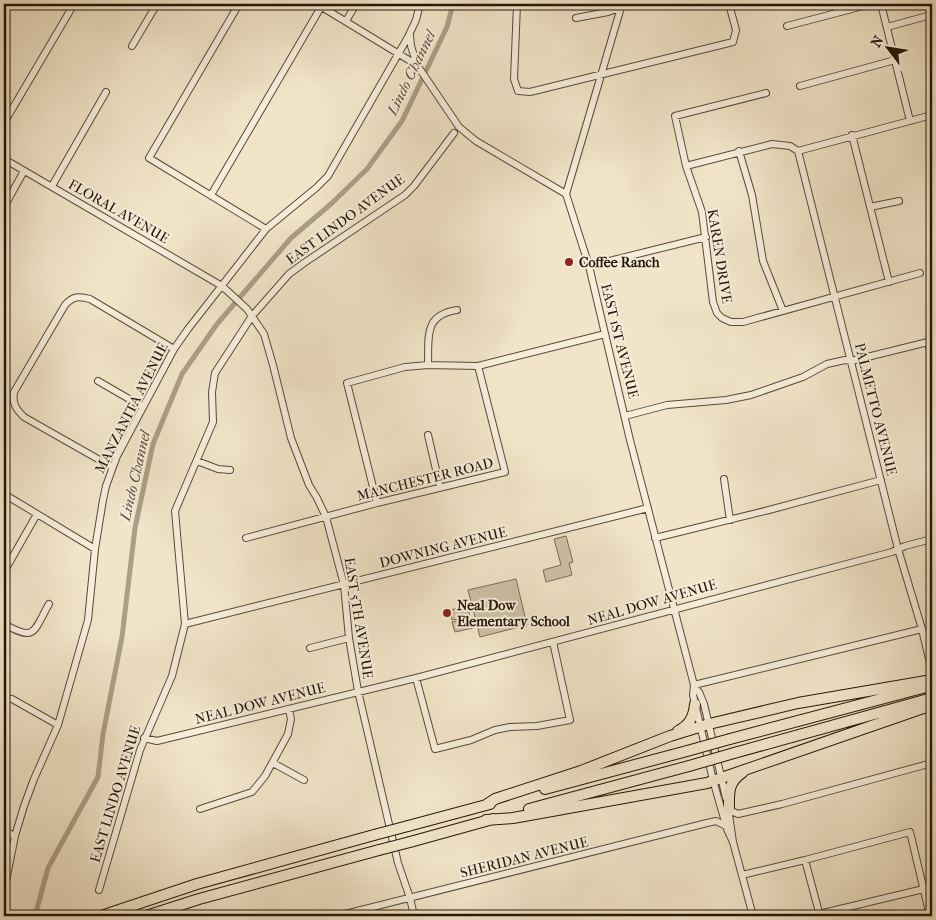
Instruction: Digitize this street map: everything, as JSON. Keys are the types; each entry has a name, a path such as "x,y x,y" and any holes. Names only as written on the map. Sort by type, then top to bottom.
{"highway":[{"path":"101,916 197,884 687,751 915,687 932,680"},
{"path":"486,805 495,799 580,771 670,736 705,725 798,702 932,686"},
{"path":"486,820 513,818 707,783 920,706 932,698"},
{"path":"670,736 688,724 693,716 695,704"},
{"path":"146,916 199,899 734,753 920,706 932,706"},
{"path":"730,812 731,783 744,771"}],"street":[{"path":"4,124 74,4"},
{"path":"132,46 158,4"},
{"path":"239,4 149,158 266,229"},
{"path":"346,21 356,4"},
{"name":"MANZANITA AVENUE","path":"4,891 15,836 34,779 58,725 88,620 102,500 112,467 174,349 224,288 266,229 328,176 410,32 416,20 420,4"},
{"path":"517,4 514,79 518,91 530,92 733,42 736,30 729,4"},
{"path":"576,18 608,12 622,5 630,4"},
{"path":"787,26 871,4"},
{"path":"881,4 910,120"},
{"path":"211,195 319,5 417,65"},
{"path":"410,32 411,46 417,65 459,127 476,141 566,194 622,5"},
{"path":"887,27 931,15"},
{"path":"800,86 896,60"},
{"path":"52,186 106,92"},
{"name":"KAREN DRIVE","path":"766,92 676,116 686,166 702,212 706,237 709,283 713,302 719,316 736,322 920,273"},
{"path":"686,166 772,144 790,146 798,151 932,115"},
{"name":"EAST LINDO AVENUE","path":"99,890 144,738 172,676 185,624 174,516 176,505 213,422 212,392 215,373 252,316 289,274 405,195 454,133"},
{"path":"852,135 889,282"},
{"path":"739,151 752,196 763,261 783,311"},
{"name":"PALMETTO AVENUE","path":"798,151 880,480 922,629 932,672"},
{"name":"FLORAL AVENUE","path":"4,159 224,288"},
{"path":"4,207 24,171"},
{"name":"EAST 1ST AVENUE","path":"566,194 589,266 655,538 694,686 695,704 705,725"},
{"path":"870,208 899,201"},
{"path":"589,266 706,237"},
{"name":"EAST 5TH AVENUE","path":"224,288 246,309 264,334 291,438 309,485 318,498 326,517 344,585 349,638 358,691 396,854 414,916"},
{"path":"112,467 24,417 17,410 13,402 14,392 65,305 71,299 80,296 90,299 174,349"},
{"path":"428,365 431,324 439,315 457,310"},
{"path":"377,503 347,383 393,370 428,365 478,366 605,334"},
{"path":"625,416 667,405 726,400 751,395 803,377 828,364 845,360 851,361 928,342 932,359"},
{"name":"MANCHESTER ROAD","path":"246,538 377,503 505,472 478,366"},
{"path":"98,381 143,407"},
{"path":"428,435 440,487"},
{"path":"197,461 218,469 230,470"},
{"path":"724,479 730,520"},
{"path":"655,538 880,480"},
{"path":"4,494 95,549"},
{"name":"DOWNING AVENUE","path":"185,624 648,508"},
{"path":"4,572 38,514"},
{"name":"NEAL DOW AVENUE","path":"144,738 157,741 416,678 932,539"},
{"path":"4,624 20,633 32,632 49,604"},
{"path":"694,686 922,629"},
{"path":"310,648 349,638"},
{"path":"416,678 435,750 471,740 494,730 510,727 537,726 570,720 553,642"},
{"name":"EAST 1ST AVENUE","path":"694,686 704,704 705,725 717,779 730,812 729,824 753,916"},
{"path":"4,698 12,698 58,725"},
{"path":"200,809 252,792 273,763 288,734 291,719 289,710"},
{"path":"273,763 304,780"},
{"path":"716,821 730,812 782,804 932,763"},
{"path":"716,821 729,824"},
{"name":"SHERIDAN AVENUE","path":"337,916 716,821"},
{"path":"4,831 15,836"},
{"path":"742,875 910,832 930,916"},
{"path":"805,860 819,915 932,887"}],"shaded area":[{"path":"566,536 573,562 569,563 572,575 546,582 543,570 561,565 554,539"},
{"path":"516,579 527,625 480,637 468,590"},
{"path":"468,606 470,616 452,620 450,610"},
{"path":"470,618 473,628 455,632 452,622"}],"waterway":[{"name":"Lindo Channel","path":"35,916 48,868 98,777 103,734 122,637 135,528 153,444 182,374 217,324 291,238 331,204 367,169 402,121 447,27 453,4"}],"place":[{"name":"Coffee Ranch","path":"569,262"},
{"name":"Neal Dow Elementary School","path":"447,613"}]}
